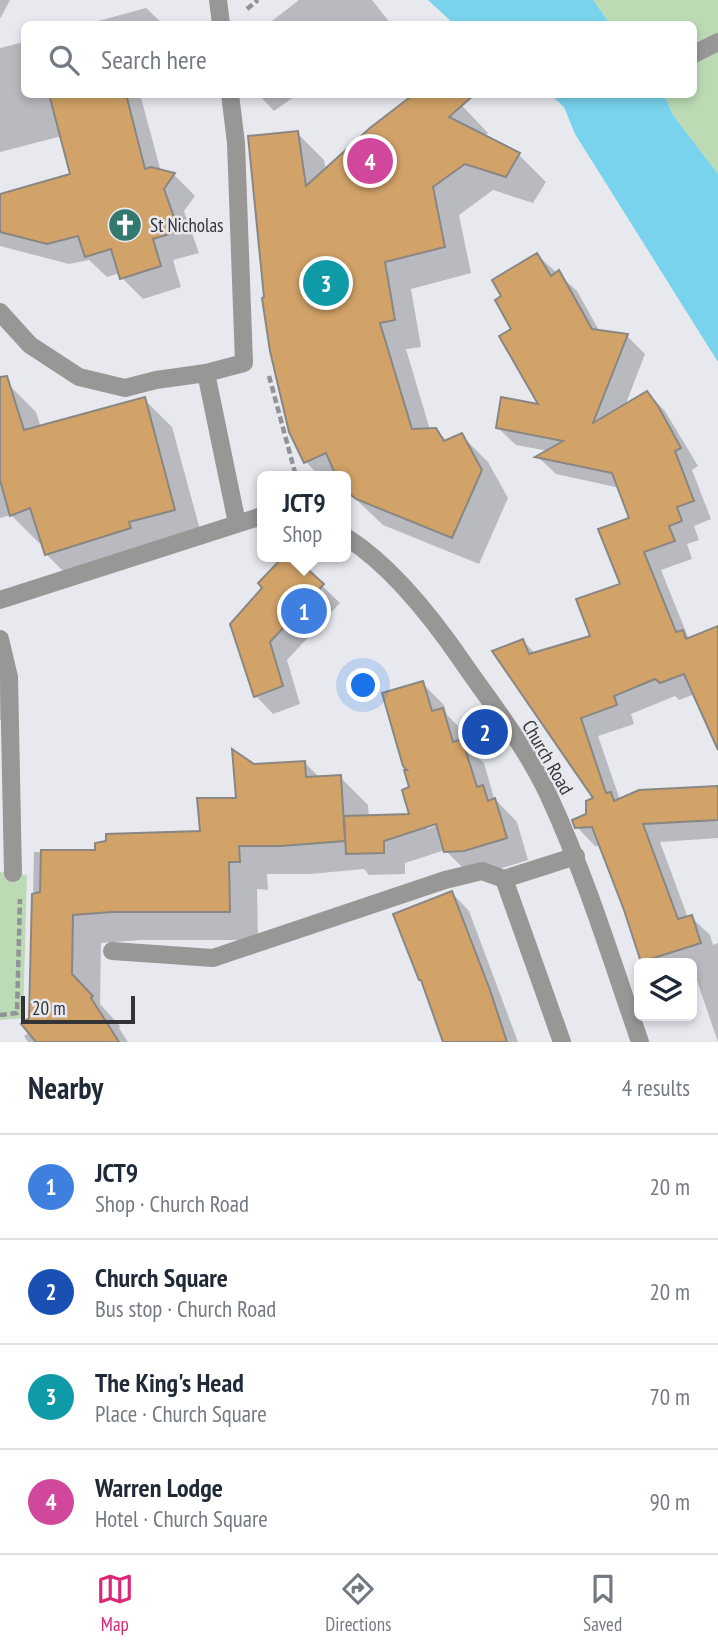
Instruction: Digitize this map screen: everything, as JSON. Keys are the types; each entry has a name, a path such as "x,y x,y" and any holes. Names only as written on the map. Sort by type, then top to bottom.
{"street":[{"path":"218,0 221,21"},
{"path":"697,52 718,42"},
{"path":"0,312 30,345 79,377 125,388 244,363 236,143 230,98"},
{"path":"206,373 237,523"},
{"path":"0,600 257,517"},
{"name":"Church Road","path":"351,540 399,583 444,635 519,744 547,792 576,856 640,1042"},
{"path":"0,639 9,677 12,873"},
{"path":"112,951 213,958 445,880 482,871 504,879 576,856"},
{"path":"504,879 562,1042"}],"path":[{"path":"0,1015 18,1013 20,882 12,873"}],"green space":[{"path":"593,0 718,0 718,174 673,115 665,98 697,98 697,21 608,21"},
{"path":"0,872 27,875 23,1018 0,1020"}],"water":[{"path":"428,0 593,0 608,21 451,21"},
{"path":"554,98 665,98 673,115 718,174 718,362 575,134 564,107"}],"building":[{"path":"50,98 127,98 145,169 151,167 175,173 164,189 179,231 153,239 161,266 120,279 111,249 85,257 78,236 47,244 0,232 0,194 70,174"},
{"path":"409,98 470,98 449,117 520,153 506,177 465,164 433,187 445,247 385,262 395,320 380,323 412,429 436,428 444,441 462,433 482,470 452,538 356,499 351,495 351,471 334,471 326,453 304,463 289,432 270,351 262,298 248,136 298,131 306,186 370,128"},
{"path":"537,253 551,276 559,270 592,329 628,334 593,423 647,391 681,448 675,451 694,501 677,507 682,521 669,526 675,541 644,552 676,632 683,630 686,639 718,626 718,750 684,674 660,683 655,679 614,696 617,705 581,718 606,793 611,792 614,801 639,790 718,786 718,820 643,824 678,919 692,915 701,943 654,958 640,958 592,827 575,828 572,820 586,814 586,801 593,798 492,651 523,639 529,654 590,636 576,599 620,584 598,529 629,518 612,473 535,457 563,441 496,428 501,397 538,404 499,336 511,329 495,300 501,296 492,280"},
{"path":"7,376 24,430 145,397 175,510 129,522 131,528 45,555 30,508 10,516 0,480 0,377"},
{"path":"278,562 300,562 324,584 270,642 283,686 254,697 230,624 262,588 258,583"},
{"path":"423,681 432,711 443,708 453,742 462,739 477,787 483,785 488,801 495,798 507,838 464,851 444,852 436,824 384,841 384,853 346,854 344,816 409,814 402,790 409,787 404,770 407,770 403,766 382,693"},
{"path":"232,749 254,764 305,761 306,777 341,775 345,841 239,846 240,862 229,862 230,912 112,912 73,915 72,974 93,996 91,998 119,1042 36,1042 21,1024 29,1018 32,894 40,892 41,850 95,850 95,843 106,841 106,834 200,831 197,798 236,798"},
{"path":"452,891 507,1042 443,1042 393,914"}],"place":[{"name":"Warren Lodge","path":"370,161"},
{"name":"St Nicholas","path":"125,225"},
{"name":"The King's Head","path":"326,283"},
{"name":"JCT9","path":"304,611"},
{"name":"Church Square","path":"485,732"}]}
